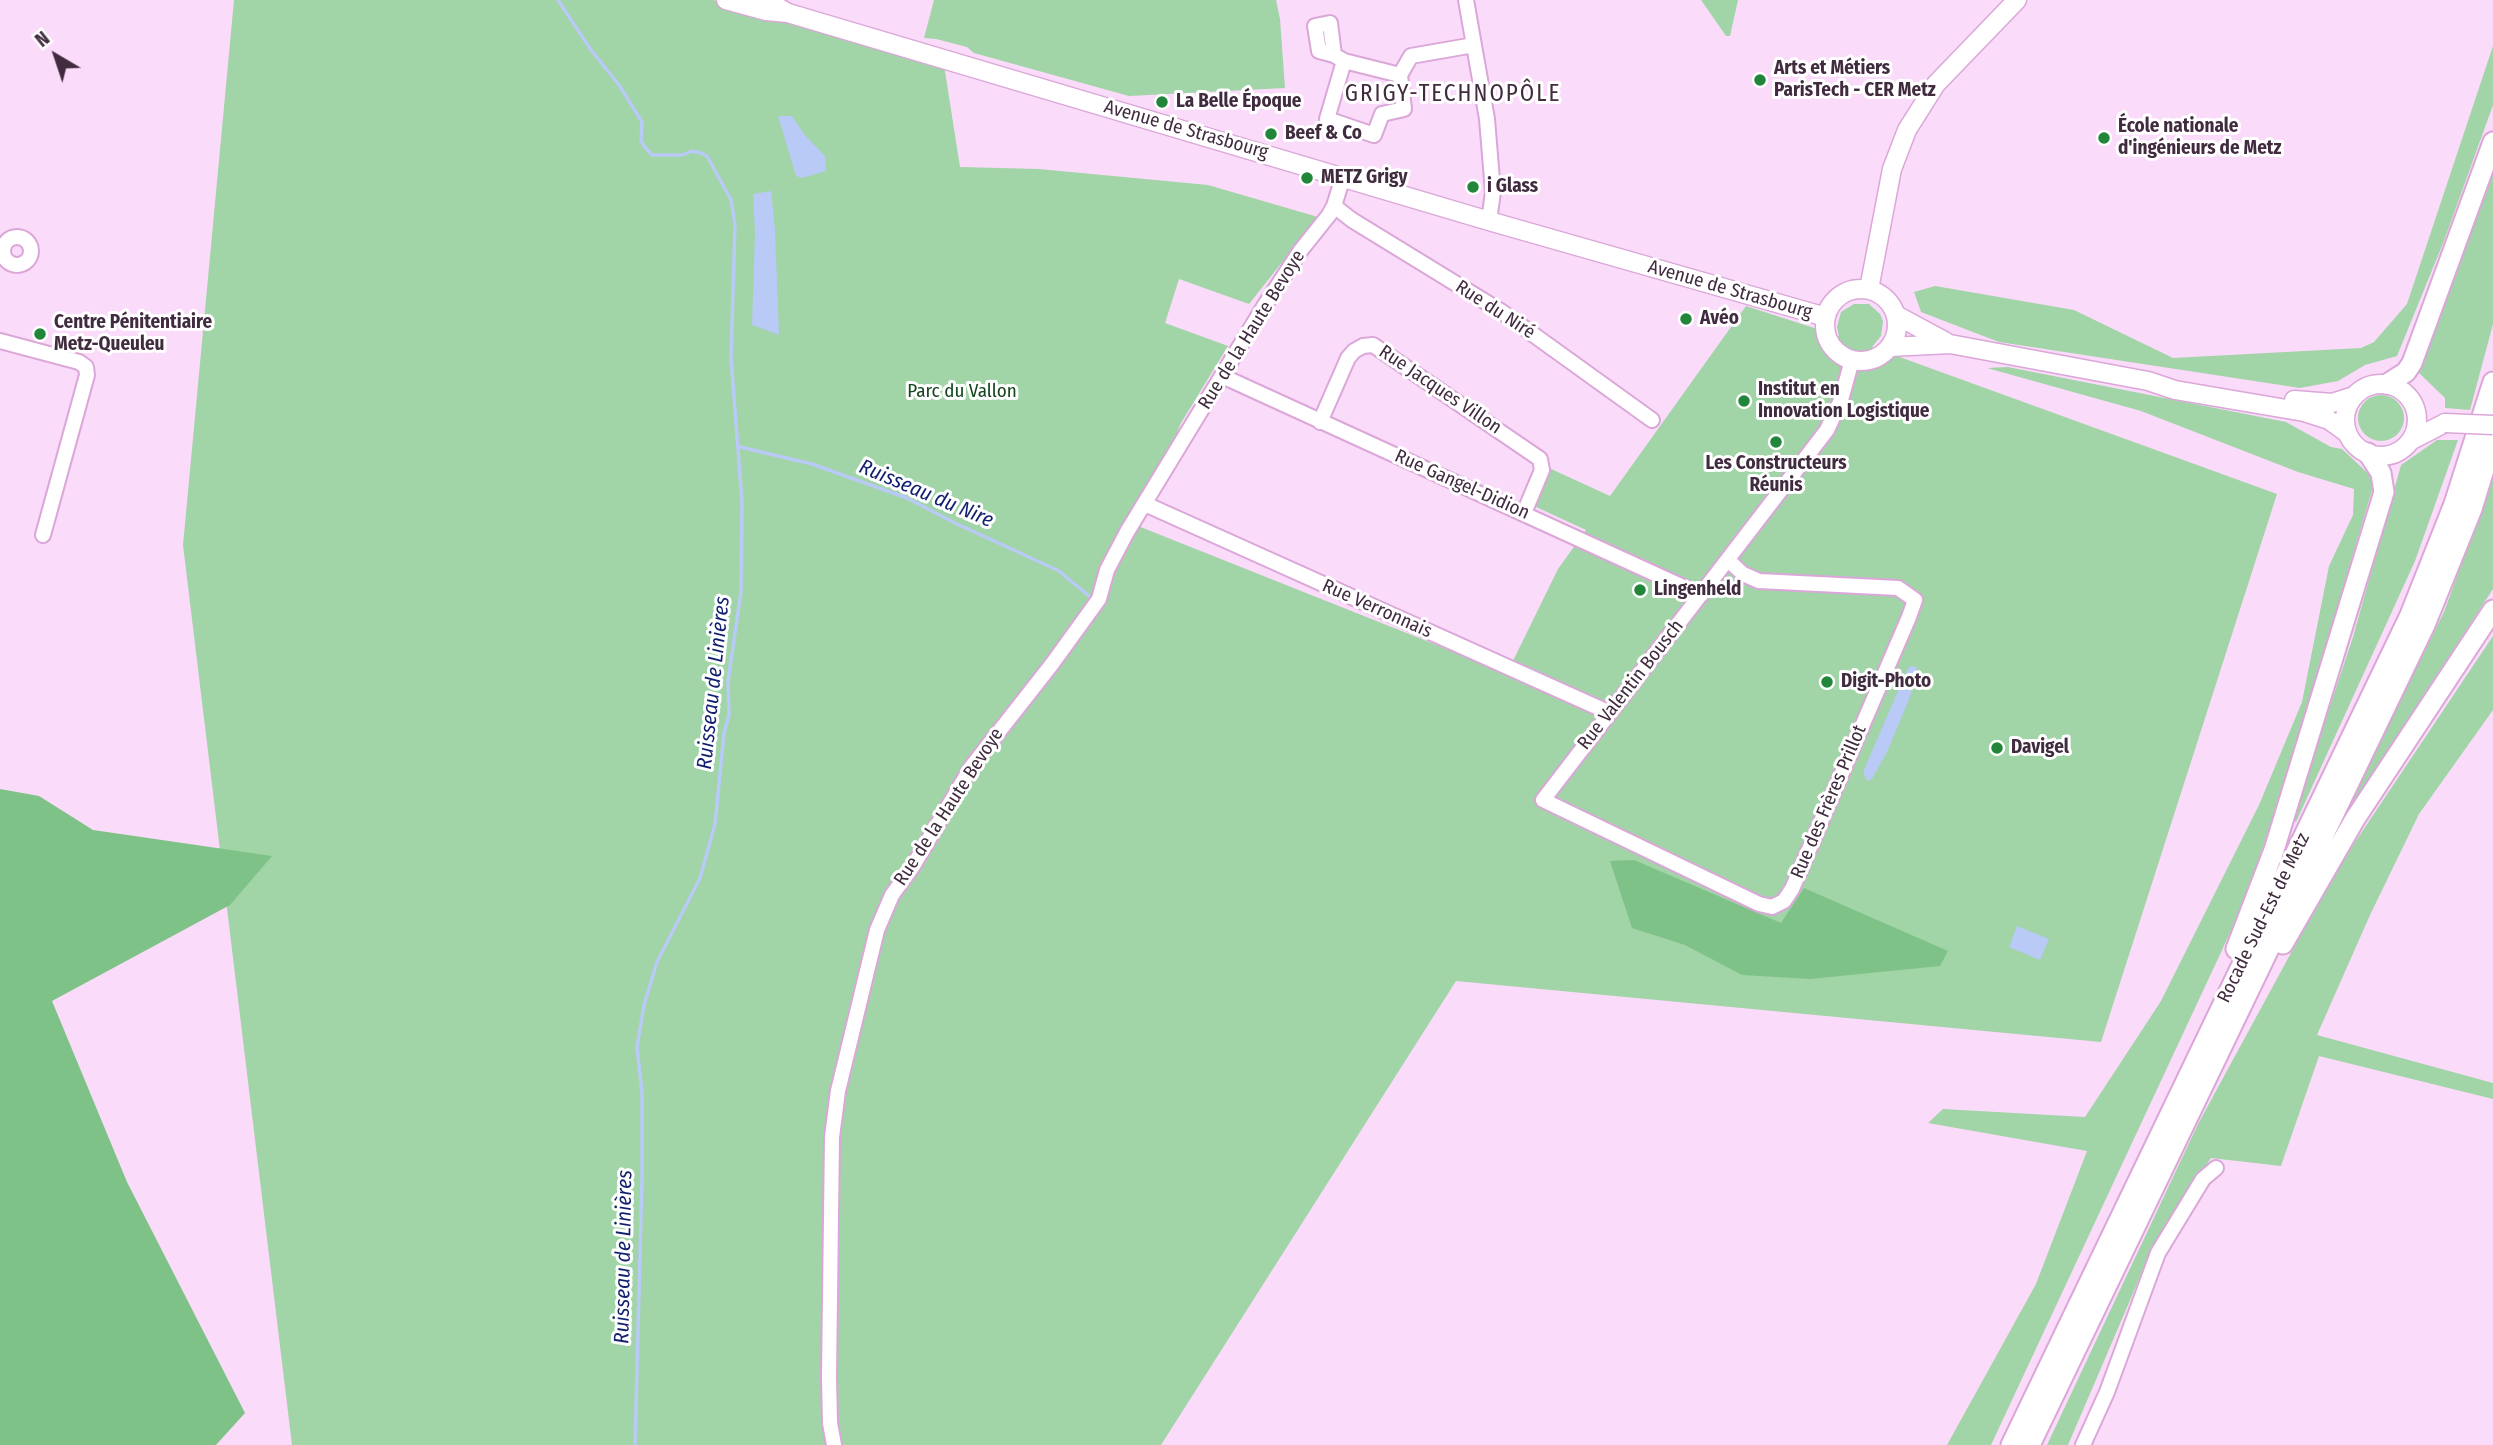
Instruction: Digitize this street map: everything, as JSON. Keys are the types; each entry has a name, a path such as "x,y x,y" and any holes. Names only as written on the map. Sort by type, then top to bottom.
{"highway":[{"path":"2387,384 2406,372 2412,363 2493,142"},
{"name":"Rocade Sud-Est de Metz","path":"2030,1445 2410,615 2454,504 2493,382"},
{"name":"Rocade Sud-Est de Metz","path":"2011,1445 2425,625 2472,509 2493,440"},
{"path":"2194,1084 2274,850 2375,526 2384,492 2384,481 2368,453"},
{"path":"2194,1084 2355,819 2493,610"}],"main road":[{"name":"Avenue de Strasbourg","path":"726,0 766,11 788,13 1489,221 1826,317"},
{"name":"Avenue de Strasbourg","path":"765,0 788,13"},
{"path":"1869,289 1892,169 1907,130 1936,84 2017,0"},
{"path":"1891,347 1897,331 1896,315 1886,298 1869,289 1860,288 1842,294 1829,308 1825,325 1828,341 1838,353 1853,360 1874,359 1891,347 1950,344 2148,381 2175,390 2304,412 2329,420 2347,433"},
{"path":"1896,315 1950,344"},
{"path":"2148,381 2178,382 2321,403 2342,401 2369,386 2387,384 2407,394 2413,404 2417,416 2410,441"},
{"path":"2354,396 2345,414 2347,433 2352,442 2368,453 2379,456 2391,454 2445,423"},
{"path":"2413,404 2445,423 2493,425"}],"street":[{"path":"1466,0 1489,144 1493,192 1489,221"},
{"path":"1400,75 1339,58 1327,119 1374,135 1382,114 1404,109 1400,75 1411,56 1474,45"},
{"name":"Rue de la Haute Bevoye","path":"834,1445 830,1423 829,1377 832,1136 838,1091 877,930 892,895 913,866 972,766 1060,653 1098,599 1107,570 1145,504 1284,276 1334,206 1343,177"},
{"name":"Rue du Niré","path":"1334,206 1352,220 1502,312 1652,420"},
{"path":"0,272 14,265"},
{"path":"0,341 79,362 86,367 87,375 43,536"},
{"name":"Rue Jacques Villon","path":"1320,422 1348,358 1363,346 1373,345 1540,459 1542,470 1524,513"},
{"name":"Rue Valentin Bousch","path":"1543,800 1827,430 1841,400 1853,360"},
{"name":"Rue Gangel-Didion","path":"1222,376 1702,595"},
{"name":"Rue Verronnais","path":"1145,504 1610,713"},
{"name":"Rue des Frères Prillot","path":"1543,800 1759,904 1772,907 1784,901 1797,877 1915,600 1898,588 1759,581 1743,574 1728,560"},
{"path":"2083,1445 2108,1392 2158,1253 2203,1179 2216,1168"}],"green space":[{"name":"Parc du Vallon","path":"234,0 713,0 944,65 960,167 1039,169 1208,185 1318,217 1249,304 1179,279 1165,323 1228,346 1181,423 1138,526 1507,673 1558,569 1586,530 1534,506 1549,468 1610,496 1746,306 1839,336 1837,327 1841,312 1854,304 1869,304 1880,314 1883,321 1881,336 1872,347 2277,494 2101,1042 1456,981 1161,1445 292,1445 183,545"},
{"path":"934,0 1276,0 1285,88 1129,96 974,53 967,47 924,38"},
{"path":"1701,0 1738,0 1730,36 1726,36"},
{"path":"2493,46 2493,105 2444,241 2397,356 2365,365 2338,381 2300,388 1999,342 1921,312 1914,292 1935,286 2074,310 2173,358 2361,348 2374,342 2407,304"},
{"path":"2493,161 2493,324 2470,410 2445,408 2445,398 2418,372"},
{"path":"2008,367 2286,422 2331,447 2342,449 2375,480 2294,754 2244,903 1991,1445 1947,1445 2036,1284 2087,1151 1928,1123 1943,1109 2085,1117 2161,1001 2259,805 2302,702 2329,566 2353,515 2354,489 2298,472 2141,411 1987,368"},
{"path":"2381,395 2397,402 2404,418 2397,434 2381,441 2365,434 2358,418 2365,402"},
{"path":"2437,440 2458,440 2415,561 2296,822 2292,820 2353,637 2401,465"},
{"path":"2493,477 2493,589 2350,813 2346,811 2444,612"},
{"path":"2493,636 2493,710 2419,814 2370,915 2317,1035 2493,1083 2493,1099 2319,1056 2281,1166 2211,1158 2155,1242 2068,1445 2047,1445 2198,1124 2335,872"},
{"path":"0,789 39,796 93,830 272,856 230,905 52,1001 127,1182 245,1413 216,1445 0,1445"},
{"path":"1634,860 1781,923 1804,888 1948,951 1940,966 1810,979 1742,975 1685,945 1632,928 1610,861"}],"water":[{"path":"778,116 792,116 804,134 825,156 826,171 802,178 796,176"},
{"path":"771,191 779,335 752,325 755,233 753,194"},
{"path":"1911,666 1916,667 1918,673 1908,702 1887,752 1872,779 1867,781 1863,772"},
{"path":"2017,926 2049,939 2040,960 2009,947"}],"waterway":[{"name":"Ruisseau de Linières","path":"558,0 642,122 641,141 644,146 652,155 682,155 692,151 707,156 731,200 735,225 731,358 742,502 741,592 728,681 729,715 724,733 715,824 700,878 657,962 644,1005 637,1047 642,1093 642,1178 635,1445"},
{"name":"Ruisseau du Nire","path":"740,447 812,464 907,498 1059,571 1089,596"}],"place":[{"name":"Arts et Métiers ParisTech - CER Metz","path":"1760,80"},
{"name":"La Belle Époque","path":"1162,102"},
{"name":"Beef & Co","path":"1271,134"},
{"name":"École nationale d'ingénieurs de Metz","path":"2104,138"},
{"name":"METZ Grigy","path":"1307,178"},
{"name":"i Glass","path":"1473,187"},
{"name":"Avéo","path":"1686,319"},
{"name":"Centre Pénitentiaire Metz-Queuleu","path":"40,334"},
{"name":"Institut en Innovation Logistique","path":"1744,401"},
{"name":"Les Constructeurs Réunis","path":"1776,442"},
{"name":"Lingenheld","path":"1640,590"},
{"name":"Digit-Photo","path":"1827,682"},
{"name":"Davigel","path":"1997,748"}],"district":[{"name":"GRIGY-TECHNOPÔLE","path":"1453,95"}]}
